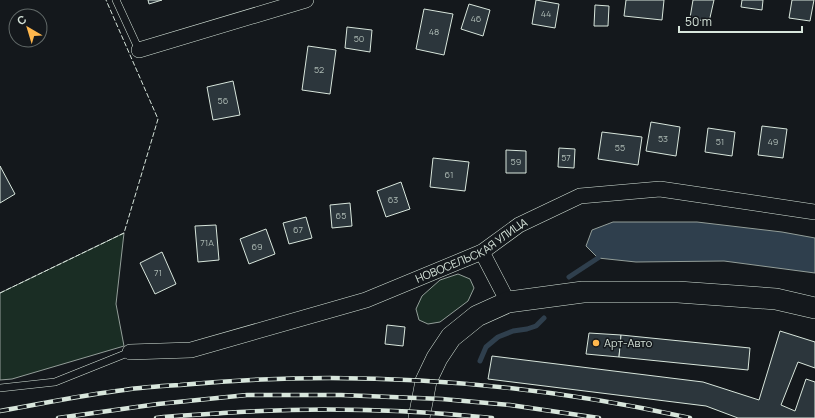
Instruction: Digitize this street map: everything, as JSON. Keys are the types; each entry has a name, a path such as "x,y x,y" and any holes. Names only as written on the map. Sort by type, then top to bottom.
{"street":[{"path":"139,50 306,0"},
{"name":"НОВОСЕЛЬСКАЯ УЛИЦА","path":"130,352 191,350 366,300 482,252 520,225 580,196 660,189 815,212"},
{"path":"482,252 508,302"},
{"path":"419,418 426,381 437,358 451,337 477,316 508,302 583,292 678,292 776,299 815,308"}],"lane":[{"path":"116,0 139,50"},
{"path":"0,388 55,382 130,352"}],"green space":[{"path":"124,233 116,304 124,346 12,379 0,380 0,293"},
{"path":"458,274 470,279 474,288 468,301 440,322 428,324 419,320 416,309 422,296 440,280"}],"water":[{"path":"613,222 697,222 782,232 815,238 815,273 724,261 636,262 598,258 586,246 592,230"}],"building":[{"path":"148,0 162,0 149,4"},
{"path":"536,0 559,4 555,28 532,24"},
{"path":"626,0 664,0 662,20 624,16"},
{"path":"693,0 714,0 709,22 690,18"},
{"path":"742,0 763,0 762,10 741,7"},
{"path":"792,0 814,0 810,21 789,18"},
{"path":"469,4 490,10 483,36 461,29"},
{"path":"595,5 609,6 608,26 594,26"},
{"path":"424,9 453,14 444,55 416,49"},
{"path":"347,27 372,30 370,52 345,48"},
{"path":"308,46 336,50 330,94 302,90"},
{"path":"233,81 240,115 213,120 207,87"},
{"path":"651,122 680,127 676,156 646,151"},
{"path":"762,126 787,129 783,158 758,155"},
{"path":"708,128 735,132 732,156 705,152"},
{"path":"602,132 642,137 638,165 598,159"},
{"path":"559,148 575,149 574,168 558,167"},
{"path":"506,150 526,151 526,173 506,173"},
{"path":"433,158 469,162 465,191 430,187"},
{"path":"0,166 15,194 0,203"},
{"path":"401,182 410,209 386,217 377,191"},
{"path":"350,203 352,226 332,228 330,205"},
{"path":"306,217 312,238 289,244 283,223"},
{"path":"216,225 219,260 198,262 195,226"},
{"path":"266,229 275,254 249,264 240,239"},
{"path":"162,252 176,284 155,294 140,263"},
{"path":"387,325 405,327 403,346 385,344"},
{"path":"780,331 815,342 815,368 798,362 781,405 795,411 806,379 815,382 815,418 738,418 706,406 488,379 492,356 703,382 759,400"},
{"path":"589,333 621,335 619,357 586,354"},
{"path":"621,335 750,348 748,370 619,357"}],"waterway":[{"path":"569,277 598,258"},
{"path":"480,361 486,347 498,337 513,331 536,326 544,318"}],"railway":[{"path":"0,411 93,394 131,389 244,380 308,378 372,379 500,387 627,405 690,418"},
{"path":"58,418 158,404 247,395 341,395 442,399 510,405 599,418"},
{"path":"156,418 290,410 392,411 492,418"}],"fence":[{"path":"0,293 124,233 158,119 106,0"}],"place":[{"name":"Арт-Авто","path":"596,343"}]}
